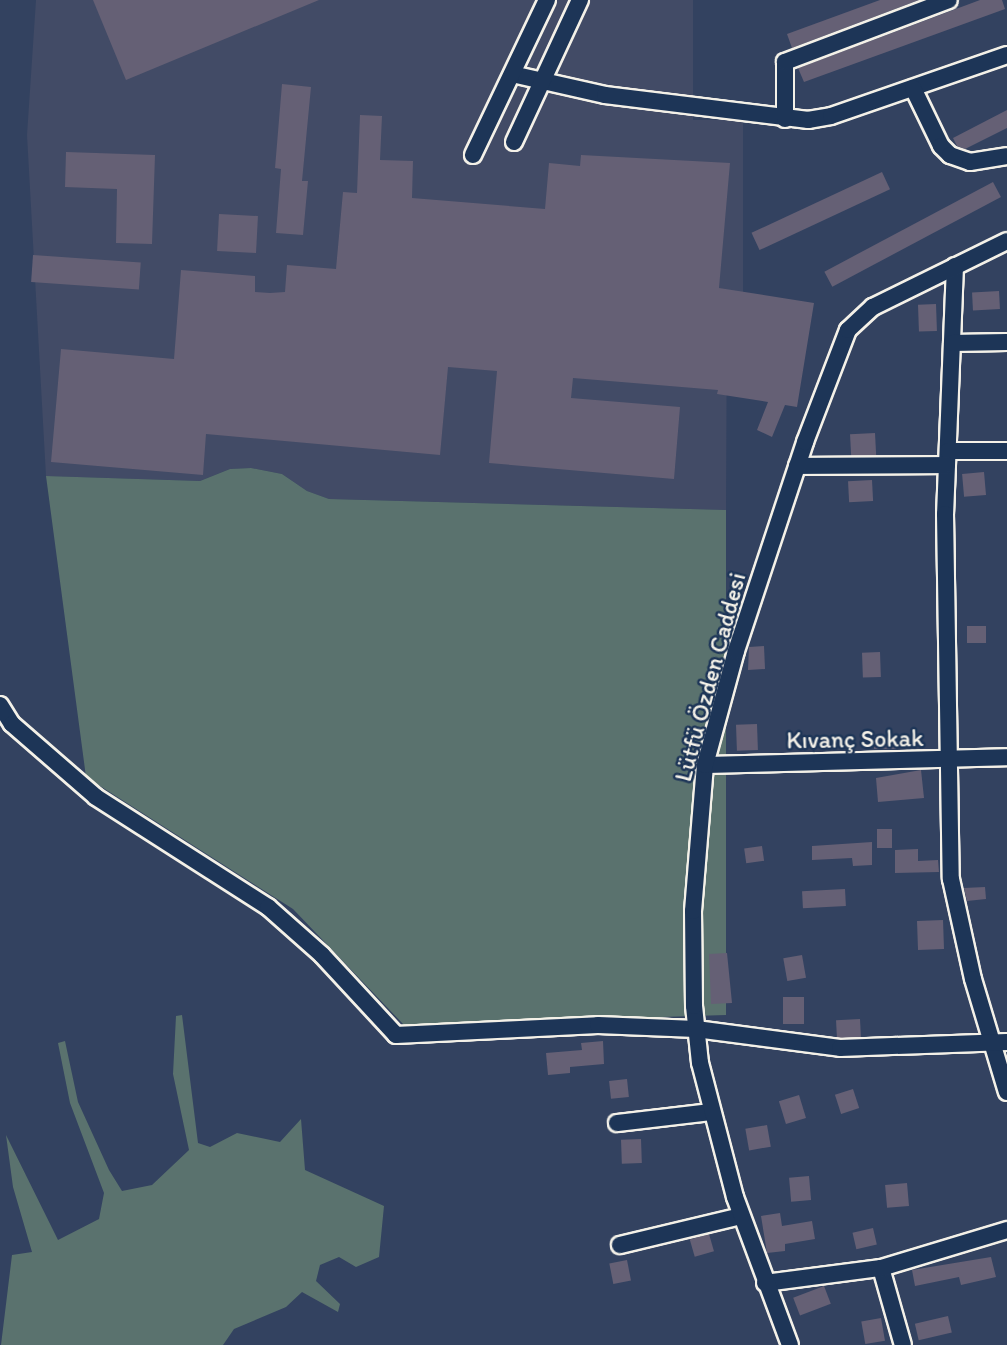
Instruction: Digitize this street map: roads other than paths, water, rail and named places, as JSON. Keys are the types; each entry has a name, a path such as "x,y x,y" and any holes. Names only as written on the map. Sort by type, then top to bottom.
{"street":[{"path":"473,155 547,0"},
{"path":"514,142 580,0"},
{"path":"785,119 785,62 949,0"},
{"path":"512,74 605,95 785,119 831,116 1007,55"},
{"path":"913,88 940,146 950,155 970,162 1007,156"},
{"name":"Lütfü Özden Caddesi","path":"790,1345 741,1216 711,1112 696,1029 693,911 705,765 736,651 797,466 852,324 873,307 1007,241"},
{"path":"956,267 947,458 951,879 1000,1044 1006,1087"},
{"path":"952,343 1007,342"},
{"path":"797,466 1007,452"},
{"path":"0,705 12,724 96,797 268,907 322,955 396,1035 548,1026 696,1029 841,1048 1000,1044"},
{"name":"Kıvanç Sokak","path":"705,765 1007,757"},
{"path":"617,1123 711,1112"},
{"path":"620,1245 741,1216"},
{"path":"765,1283 881,1268 1007,1230"},
{"path":"881,1268 903,1345"}]}
